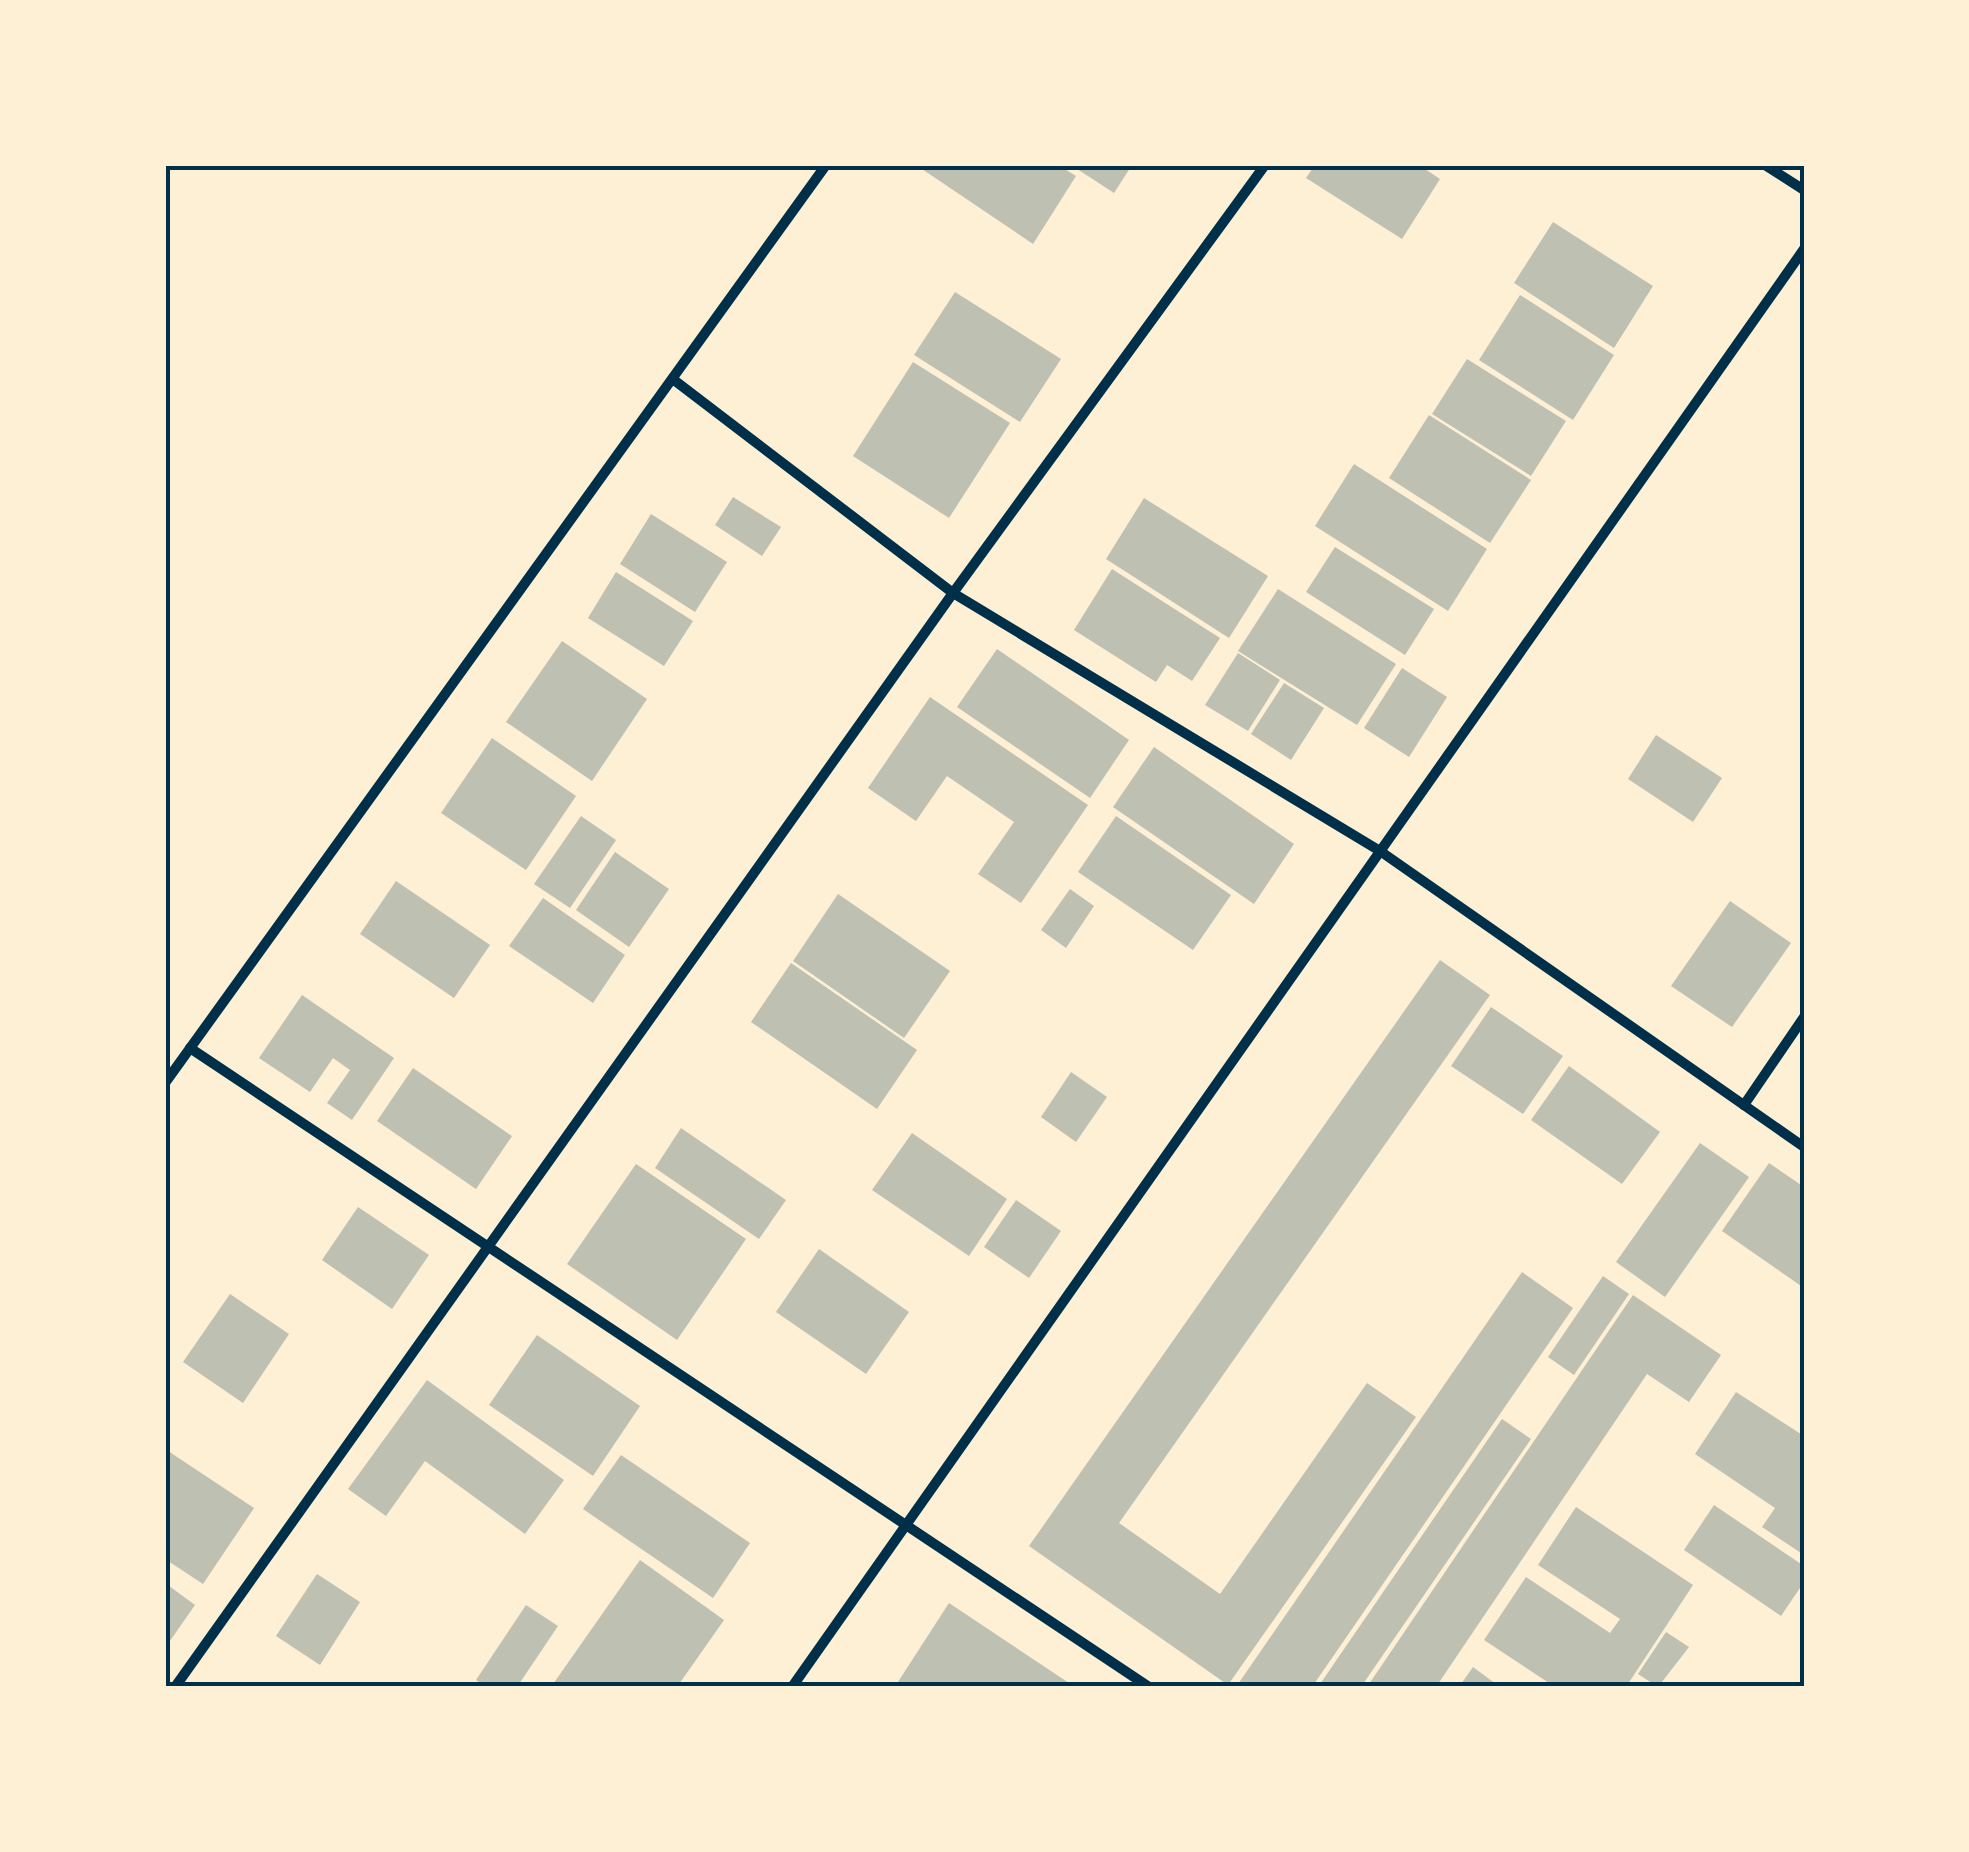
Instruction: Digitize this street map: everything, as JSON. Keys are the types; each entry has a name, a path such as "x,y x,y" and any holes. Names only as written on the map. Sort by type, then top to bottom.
{"street":[{"path":"165,1083 826,165"},
{"path":"175,1687 953,592 1265,165"},
{"path":"1765,165 1804,190"},
{"path":"792,1687 1804,250"},
{"path":"674,380 953,592 1380,851 1804,1147"},
{"path":"1744,1105 1804,1017"},
{"path":"190,1048 1149,1687"}],"building":[{"path":"916,165 1058,165 1076,176 1033,244"},
{"path":"1071,165 1132,165 1114,193"},
{"path":"1315,165 1419,165 1440,179 1402,239 1306,178"},
{"path":"1553,222 1653,286 1614,348 1514,283"},
{"path":"955,292 1061,359 1020,422 914,355"},
{"path":"1520,295 1614,355 1573,420 1479,360"},
{"path":"1467,359 1566,421 1531,476 1432,414"},
{"path":"913,362 1010,423 949,518 853,456"},
{"path":"1429,415 1531,480 1490,543 1389,478"},
{"path":"1354,464 1487,549 1448,611 1315,526"},
{"path":"733,497 781,527 762,556 715,525"},
{"path":"1144,498 1268,576 1229,638 1106,559"},
{"path":"651,514 727,562 695,612 620,564"},
{"path":"1335,547 1434,609 1405,655 1306,592"},
{"path":"1112,569 1220,638 1192,681 1167,665 1156,682 1074,630"},
{"path":"616,572 693,621 664,666 588,618"},
{"path":"1278,589 1396,664 1357,725 1238,651"},
{"path":"562,641 647,699 592,781 506,722"},
{"path":"997,649 1129,740 1090,798 957,707"},
{"path":"1238,653 1280,680 1248,731 1205,705"},
{"path":"1402,668 1447,697 1409,757 1364,728"},
{"path":"1284,683 1324,708 1291,760 1251,734"},
{"path":"930,697 1088,805 1021,903 978,874 1014,822 947,776 916,821 868,788"},
{"path":"1656,735 1722,778 1693,822 1628,779"},
{"path":"492,738 576,796 526,870 441,813"},
{"path":"1154,747 1294,844 1254,904 1113,807"},
{"path":"581,816 616,840 570,908 534,884"},
{"path":"1116,816 1231,895 1193,950 1078,872"},
{"path":"615,852 669,889 629,947 576,910"},
{"path":"396,881 490,945 454,998 360,934"},
{"path":"1070,889 1094,906 1066,948 1041,930"},
{"path":"838,894 950,971 904,1038 793,961"},
{"path":"543,898 625,955 593,1003 509,946"},
{"path":"1730,901 1791,943 1732,1027 1671,986"},
{"path":"1440,960 1490,995 1119,1523 1220,1594 1367,1383 1416,1417 1228,1685 1029,1546"},
{"path":"791,963 917,1050 877,1109 751,1022"},
{"path":"302,995 394,1058 352,1120 327,1103 350,1070 333,1058 310,1092 259,1058"},
{"path":"1491,1007 1563,1056 1523,1114 1451,1066"},
{"path":"1569,1066 1660,1132 1622,1184 1531,1120"},
{"path":"413,1068 512,1136 476,1189 377,1121"},
{"path":"1071,1072 1107,1097 1076,1142 1041,1117"},
{"path":"681,1128 786,1200 759,1239 655,1168"},
{"path":"912,1133 1007,1199 969,1256 872,1190"},
{"path":"1700,1143 1749,1177 1665,1297 1616,1262"},
{"path":"1769,1163 1804,1187 1804,1288 1722,1231"},
{"path":"636,1164 746,1239 677,1340 567,1264"},
{"path":"1016,1200 1061,1231 1029,1278 984,1247"},
{"path":"358,1207 429,1255 392,1309 322,1260"},
{"path":"819,1249 909,1312 866,1374 776,1312"},
{"path":"1522,1272 1573,1308 1312,1687 1236,1687"},
{"path":"1603,1276 1629,1294 1574,1375 1548,1357"},
{"path":"230,1294 289,1334 243,1403 183,1362"},
{"path":"1633,1295 1721,1355 1689,1402 1647,1374 1436,1687 1367,1687"},
{"path":"537,1335 640,1406 593,1476 489,1405"},
{"path":"427,1380 564,1480 525,1534 425,1461 386,1516 348,1489"},
{"path":"1736,1392 1804,1436 1804,1555 1762,1527 1775,1508 1695,1454"},
{"path":"1502,1419 1531,1439 1361,1687 1318,1687"},
{"path":"165,1449 254,1508 203,1584 165,1559"},
{"path":"621,1455 750,1543 713,1598 583,1509"},
{"path":"1714,1505 1804,1566 1804,1582 1781,1616 1684,1550"},
{"path":"1576,1507 1693,1585 1626,1687 1555,1687 1484,1640 1526,1577 1610,1633 1620,1619 1538,1565"},
{"path":"640,1560 724,1620 677,1687 551,1687"},
{"path":"317,1574 360,1602 320,1665 276,1636"},
{"path":"165,1583 195,1605 165,1648"},
{"path":"949,1603 1075,1687 896,1685"},
{"path":"526,1605 558,1626 517,1687 486,1687 476,1680"},
{"path":"1666,1632 1689,1647 1658,1687 1638,1674"},
{"path":"1473,1667 1500,1687 1459,1687"}]}
